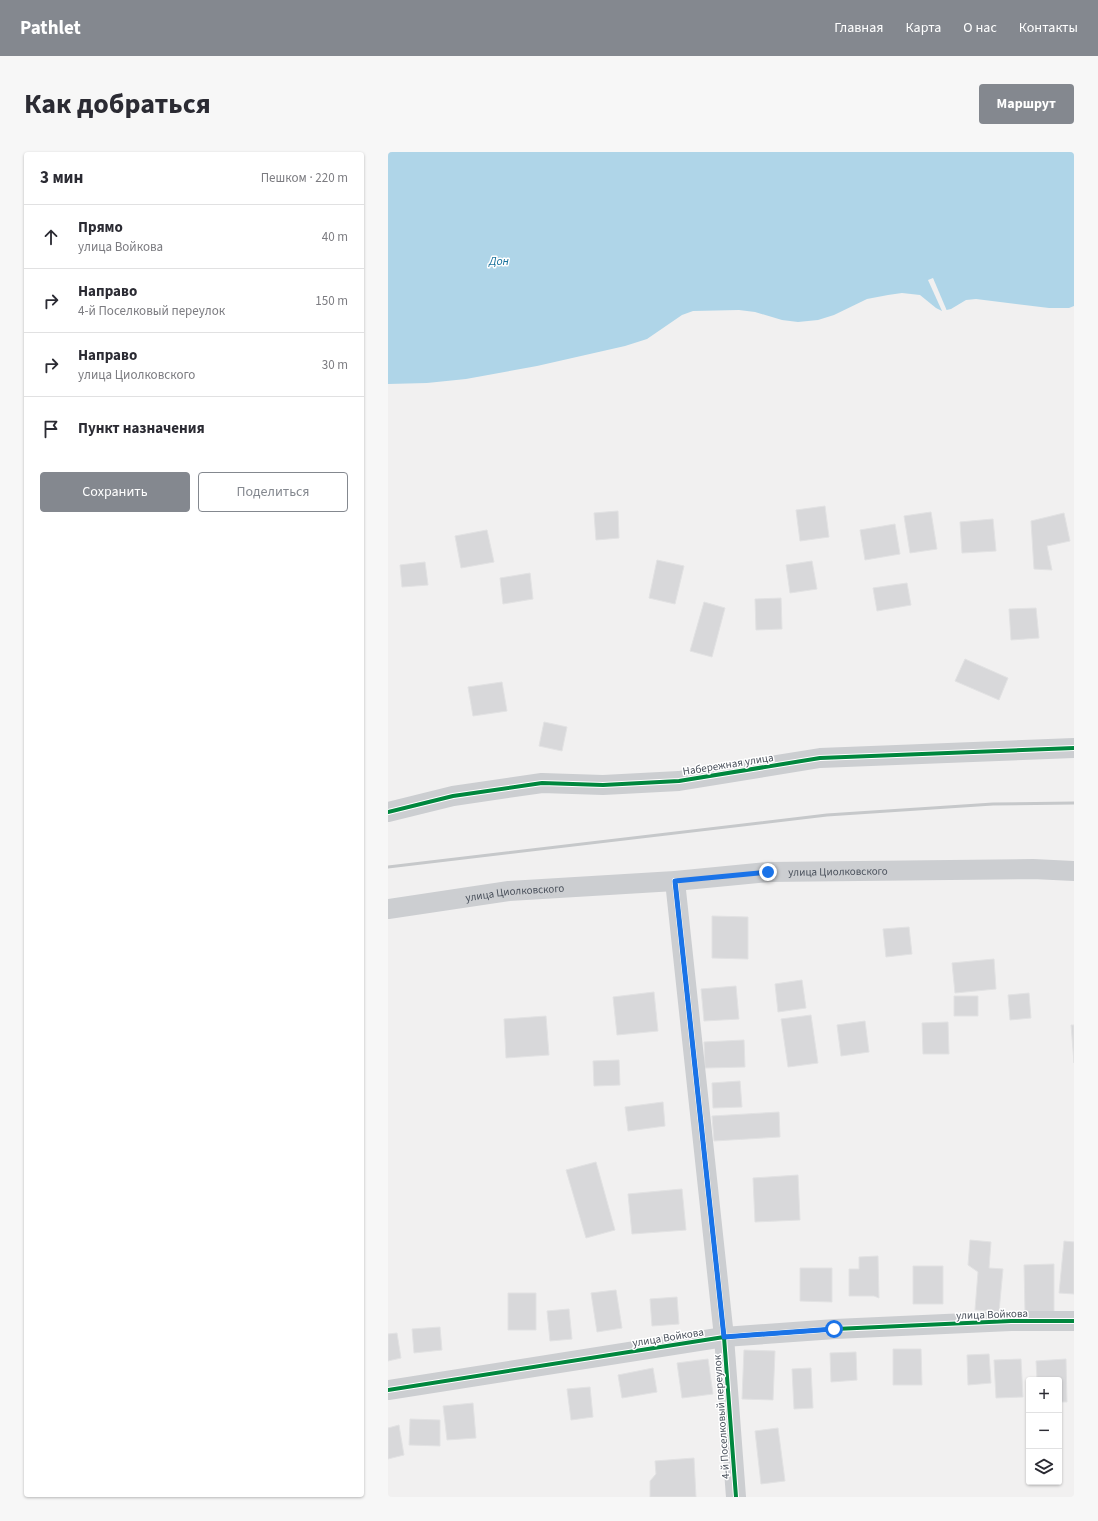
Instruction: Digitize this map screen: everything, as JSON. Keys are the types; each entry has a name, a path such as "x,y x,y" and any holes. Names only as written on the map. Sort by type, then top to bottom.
{"street":[{"name":"Набережная улица","path":"388,812 453,796 542,783 603,785 679,781 820,758 1074,748"},
{"name":"улица Циолковского","path":"388,909 509,891 675,881 768,872 1033,869 1074,871"},
{"name":"4-й Поселковый переулок","path":"675,881 724,1337 736,1497"},
{"name":"улица Войкова","path":"388,1390 724,1337 834,1329 1011,1321 1074,1321"}],"water":[{"name":"Дон","path":"388,152 1074,152 1074,306 1069,308 1049,308 976,299 966,300 951,309 942,311 920,295 902,293 867,299 834,315 818,320 798,322 782,320 755,312 739,310 693,311 682,315 647,339 625,346 537,366 466,379 427,383 388,384"}],"pier":[{"path":"933,278 947,311 942,311 928,280"}],"building":[{"path":"825,506 829,537 800,541 796,510"},
{"path":"618,511 619,538 596,540 594,513"},
{"path":"931,512 937,549 910,553 904,516"},
{"path":"1064,513 1070,541 1047,546 1052,570 1034,569 1031,521"},
{"path":"993,519 996,551 962,553 960,522"},
{"path":"895,524 900,554 865,560 860,530"},
{"path":"487,530 494,562 461,568 455,536"},
{"path":"657,560 684,566 675,604 649,598"},
{"path":"812,561 817,589 790,593 786,565"},
{"path":"425,562 428,585 402,587 400,565"},
{"path":"530,573 533,599 503,604 500,578"},
{"path":"907,583 911,605 877,611 873,588"},
{"path":"781,598 782,629 756,630 755,599"},
{"path":"704,602 725,608 712,657 690,651"},
{"path":"1036,608 1039,638 1011,640 1009,609"},
{"path":"965,659 1008,678 999,700 955,681"},
{"path":"502,682 507,711 473,716 468,687"},
{"path":"544,722 567,727 562,751 539,746"},
{"path":"712,916 748,917 748,959 712,958"},
{"path":"909,927 912,954 886,957 883,929"},
{"path":"994,959 996,989 955,993 952,963"},
{"path":"802,980 806,1008 778,1012 775,984"},
{"path":"736,986 739,1019 704,1021 701,989"},
{"path":"654,992 658,1031 617,1035 613,997"},
{"path":"1029,993 1031,1018 1010,1020 1008,995"},
{"path":"954,996 978,996 978,1016 954,1016"},
{"path":"811,1015 818,1063 788,1067 781,1019"},
{"path":"546,1016 549,1055 506,1058 504,1019"},
{"path":"865,1021 869,1052 841,1056 837,1025"},
{"path":"948,1022 949,1054 923,1054 922,1023"},
{"path":"1071,1025 1074,1025 1074,1063"},
{"path":"744,1040 745,1067 705,1068 704,1042"},
{"path":"619,1060 620,1085 594,1086 593,1061"},
{"path":"740,1081 742,1107 713,1108 712,1083"},
{"path":"663,1102 665,1126 628,1131 625,1107"},
{"path":"779,1112 780,1137 714,1141 712,1116"},
{"path":"596,1162 615,1230 586,1238 566,1170"},
{"path":"798,1175 800,1220 755,1222 753,1178"},
{"path":"682,1189 686,1230 632,1234 628,1194"},
{"path":"970,1240 991,1242 989,1268 1003,1269 999,1312 975,1310 978,1272 968,1265"},
{"path":"1064,1241 1074,1242 1074,1294 1059,1293"},
{"path":"878,1256 879,1298 874,1296 849,1296 849,1269 859,1269 859,1257"},
{"path":"1054,1264 1054,1312 1025,1313 1024,1265"},
{"path":"913,1266 943,1266 943,1304 913,1304"},
{"path":"800,1268 832,1268 832,1302 800,1301"},
{"path":"616,1290 622,1328 597,1332 591,1293"},
{"path":"508,1293 536,1293 536,1330 508,1330"},
{"path":"677,1297 679,1324 652,1326 650,1299"},
{"path":"569,1309 572,1339 550,1341 547,1311"},
{"path":"440,1327 442,1350 414,1353 412,1329"},
{"path":"397,1333 401,1358 388,1361 388,1334"},
{"path":"893,1349 921,1349 922,1385 893,1385"},
{"path":"744,1350 775,1351 773,1400 742,1399"},
{"path":"856,1352 857,1380 831,1382 830,1353"},
{"path":"989,1354 991,1383 968,1385 967,1355"},
{"path":"708,1359 713,1394 682,1398 677,1363"},
{"path":"1021,1359 1023,1397 996,1398 994,1360"},
{"path":"1066,1359 1067,1402 1062,1402 1062,1377 1037,1377 1036,1361"},
{"path":"653,1368 657,1392 622,1398 618,1375"},
{"path":"811,1368 813,1408 794,1409 792,1369"},
{"path":"590,1387 593,1417 571,1420 567,1389"},
{"path":"473,1403 476,1438 447,1440 443,1406"},
{"path":"410,1419 440,1420 440,1446 409,1445"},
{"path":"399,1425 404,1455 388,1459 388,1428"},
{"path":"778,1428 785,1481 761,1484 755,1431"},
{"path":"694,1458 696,1497 650,1497 650,1481 656,1474 655,1461"}],"railway":[{"path":"388,867 827,815 993,804 1074,803"}],"cycle path":[{"path":"388,812 453,796 542,783 603,785 679,781 820,758 1074,748"},
{"path":"675,881 724,1337 736,1497"},
{"path":"388,1390 724,1337 835,1329 1011,1321 1074,1321"}],"route":[{"path":"768,872 675,881 724,1337 834,1329"}]}
